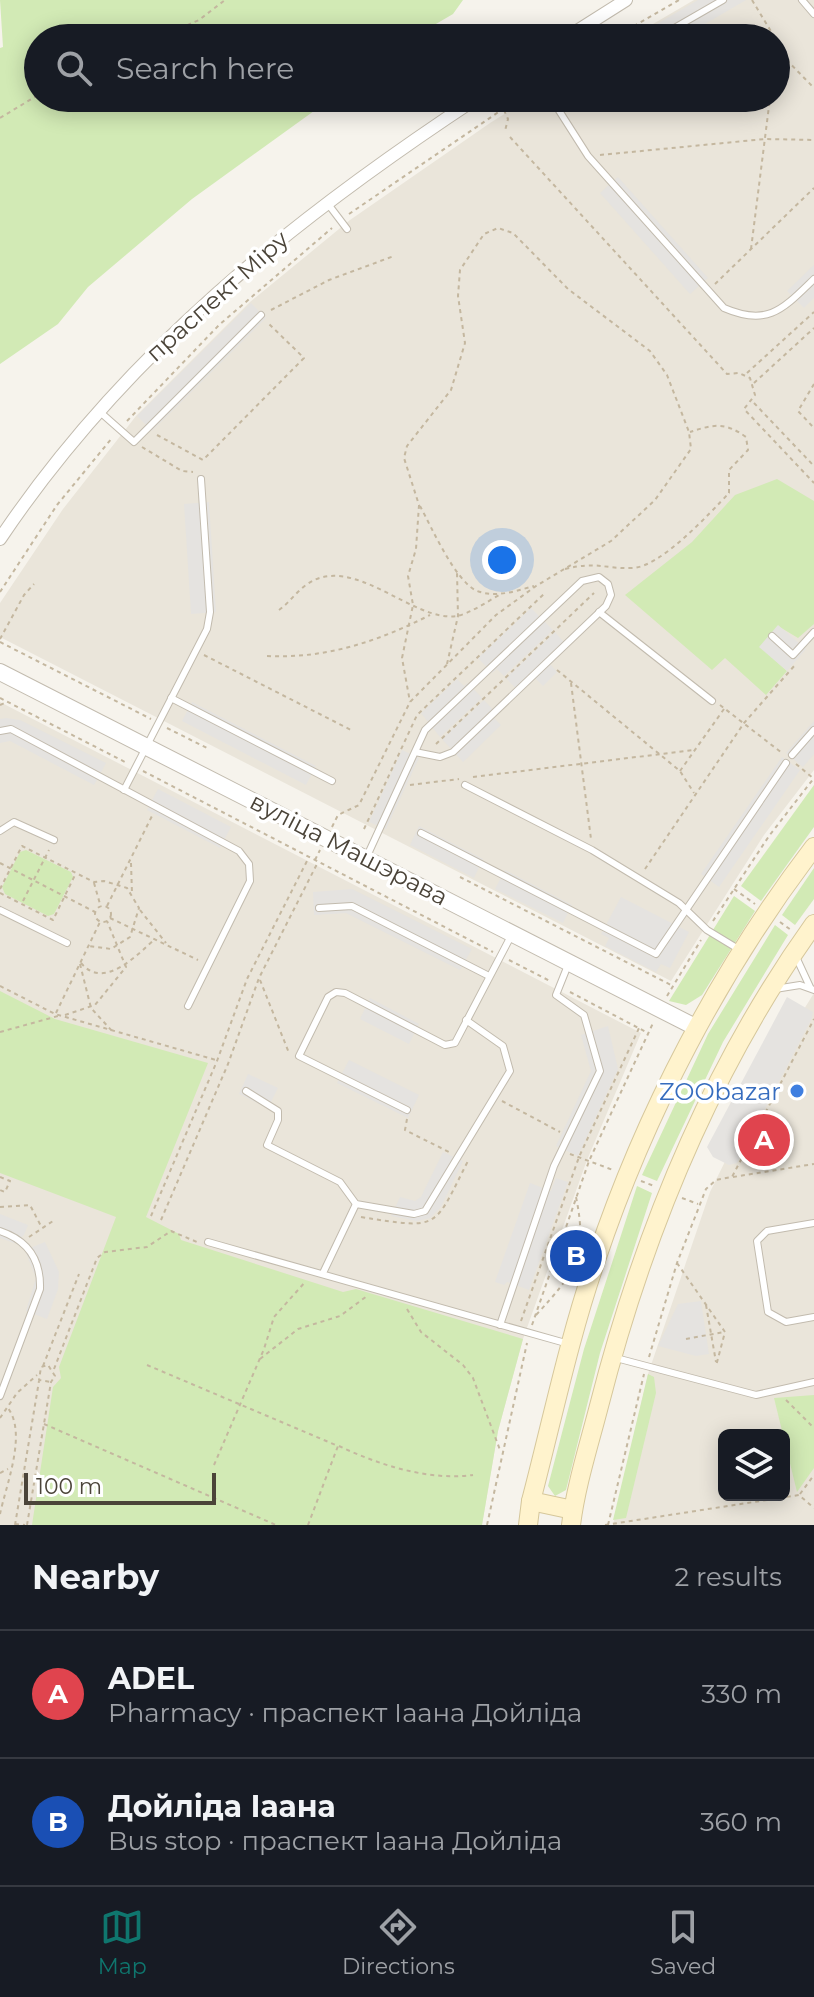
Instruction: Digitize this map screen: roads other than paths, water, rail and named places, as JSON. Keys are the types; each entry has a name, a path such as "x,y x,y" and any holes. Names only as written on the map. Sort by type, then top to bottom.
{"main road":[{"path":"528,1525 531,1501 595,1263 626,1176 697,1028 768,913 814,847"},
{"path":"531,1501 572,1517 612,1356 666,1191 728,1061 767,992 805,937"}],"street":[{"path":"588,24 626,0"},
{"name":"праспект Міру","path":"0,539 35,487 100,412 153,353 233,278 325,202 457,112"},
{"name":"вуліца Машэрава","path":"0,672 697,1028"}],"lane":[{"path":"681,24 723,0"},
{"path":"802,0 814,14"},
{"path":"560,112 588,156 724,308 747,318 768,316 787,305 814,279"},
{"path":"325,202 347,229"},
{"path":"100,412 134,442 261,315"},
{"path":"124,790 207,629 210,612 201,479"},
{"path":"366,858 425,730 587,577 604,579 611,589 609,601 453,752 440,757 426,757 415,752"},
{"path":"599,612 712,701"},
{"path":"772,636 793,655 814,632"},
{"path":"171,698 332,781"},
{"path":"0,731 11,729 239,851 249,864 250,881 188,1006"},
{"path":"421,833 656,954 685,908 814,730"},
{"path":"465,785 592,850 685,908 707,930 743,952"},
{"path":"0,831 14,822 54,840"},
{"path":"319,908 352,906 489,976"},
{"path":"0,910 67,943"},
{"path":"407,1110 299,1056 328,997 336,992 345,993 445,1045 455,1043 513,933"},
{"path":"805,937 799,970 812,989"},
{"path":"500,1325 554,1166 600,1071 584,1015 556,995 570,961"},
{"path":"767,992 790,985 812,989"},
{"path":"246,1091 278,1111 278,1120 267,1145 340,1182 356,1204 414,1214 432,1204 510,1071 503,1046 466,1020"},
{"path":"323,1273 356,1204"},
{"path":"814,1223 767,1231 757,1241 768,1312 786,1322 814,1317"},
{"path":"0,1231 23,1241 40,1275 40,1289 0,1396"},
{"path":"208,1242 573,1345"},
{"path":"612,1356 756,1395 814,1382"}],"place":[{"name":"ZOObazar","path":"797,1091"},
{"name":"ADEL","path":"764,1140"},
{"name":"Дойліда Іаана","path":"576,1256"}]}
